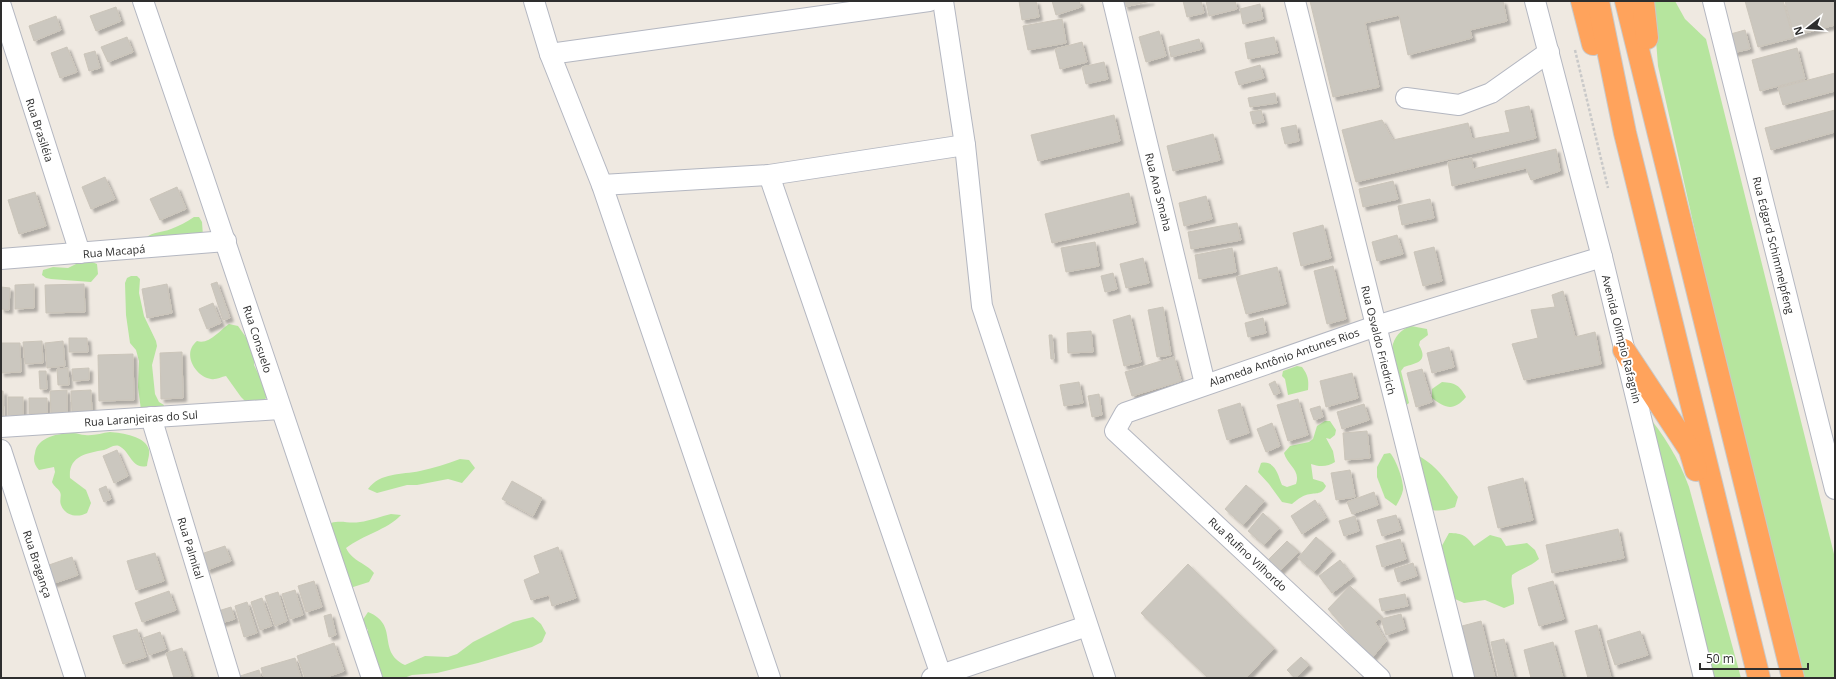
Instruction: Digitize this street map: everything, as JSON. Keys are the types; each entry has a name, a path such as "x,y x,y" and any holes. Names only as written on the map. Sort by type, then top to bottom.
{"highway":[{"path":"1582,1 1599,69 1625,133"},
{"path":"1598,1 1625,133 1759,678"},
{"path":"1626,1 1673,197 1793,678"},
{"path":"1643,1 1653,109"},
{"path":"1624,350 1690,450 1743,614"}],"street":[{"name":"Rua Consuelo","path":"143,1 226,241 280,409 372,678"},
{"path":"534,1 550,54 602,185 770,678"},
{"path":"550,54 929,1"},
{"path":"943,1 965,146 982,306 1087,626 1106,678"},
{"name":"Rua Ana Smaha","path":"1113,1 1206,384"},
{"name":"Rua Osvaldo Friedrich","path":"1295,1 1464,678"},
{"name":"Avenida Olímpio Rafagnin","path":"1535,1 1602,257 1704,678"},
{"name":"Rua Edgard Schimmelpfeng","path":"1712,1 1835,489"},
{"name":"Rua Brasiléia","path":"1,6 80,253"},
{"path":"1406,98 1459,105 1491,93 1549,52"},
{"path":"602,185 770,175 965,146"},
{"path":"770,175 939,677 1087,626"},
{"name":"Rua Macapá","path":"1,259 226,241"},
{"name":"Alameda Antônio Antunes Rios","path":"1116,431 1125,413 1376,326 1602,257"},
{"name":"Rua Laranjeiras do Sul","path":"1,427 280,409"},
{"name":"Rua Palmital","path":"151,417 230,678"},
{"path":"1825,448 1835,429"},
{"name":"Rua Rufino Vilhordo","path":"1116,431 1380,678"},
{"name":"Rua Bragança","path":"1,450 75,678"}],"path":[{"path":"1574,46 1608,188"}],"green space":[{"path":"1653,1 1675,1 1685,19 1706,39 1835,558 1835,678 1801,678 1704,296 1706,280 1658,66"},
{"path":"194,217 199,217 202,222 203,236 146,238 152,234 177,227"},
{"path":"92,262 97,264 98,274 91,282 51,279 42,275 43,270 53,267 68,268 78,263"},
{"path":"137,276 140,279 139,293 144,316 156,341 157,346 152,365 155,394 159,402 164,405 163,409 141,410 138,387 139,361 136,350 130,343 126,315 125,283 127,278"},
{"path":"229,324 238,326 248,340 255,359 254,365 268,393 264,402 249,405 241,397 226,376 215,379 205,377 196,370 192,364 190,352 192,346 197,341 201,342 210,339"},
{"path":"1411,326 1427,329 1428,335 1420,341 1419,345 1423,355 1420,361 1404,367 1401,371 1409,403 1405,406 1394,367 1392,348 1394,340 1398,334"},
{"path":"1297,366 1302,367 1307,375 1308,390 1288,395 1285,379 1282,376 1283,371"},
{"path":"1442,382 1457,385 1466,397 1458,405 1450,407 1437,402 1432,398 1432,389"},
{"path":"1645,412 1670,448 1681,467 1689,487 1741,678 1711,678"},
{"path":"1325,421 1330,421 1336,430 1335,435 1330,439 1326,438 1333,451 1335,462 1323,466 1311,464 1313,479 1323,482 1326,486 1322,491 1304,496 1292,504 1282,502 1258,472 1261,463 1270,464 1273,466 1282,485 1287,487 1296,484 1297,475 1284,453 1290,446 1309,442 1313,439 1317,426"},
{"path":"110,432 133,436 143,441 149,450 147,466 134,463 123,448 119,446 113,446 104,450 85,454 75,460 70,471 70,478 86,490 91,503 87,513 83,515 76,516 65,512 60,503 60,492 52,482 55,472 54,467 39,470 34,462 37,448 44,440 55,435 73,433 92,435"},
{"path":"1390,453 1397,465 1403,486 1402,494 1396,506 1385,498 1377,477 1377,467 1384,454"},
{"path":"1415,454 1435,467 1444,478 1458,497 1455,507 1440,510 1425,508"},
{"path":"460,459 469,460 475,468 462,483 448,479 417,485 407,485 377,493 368,489 373,484 385,477 425,470"},
{"path":"391,514 401,515 389,525 360,539 346,548 352,556 367,566 374,573 369,582 350,588 328,533 331,523 352,523"},
{"path":"1449,533 1464,536 1474,546 1490,535 1501,538 1506,546 1527,543 1535,550 1539,559 1533,564 1512,575 1514,604 1504,608 1485,600 1464,603 1455,599 1440,573 1439,551"},
{"path":"368,612 378,617 383,624 391,653 396,659 405,665 425,656 448,657 457,654 473,642 513,622 533,617 541,624 546,633 542,642 532,647 478,663 437,673 412,675 404,678 380,678 368,639 368,630 362,621"}],"building":[{"path":"1019,1 1036,1 1039,17 1022,20"},
{"path":"1052,1 1079,1 1081,7 1056,15"},
{"path":"1123,1 1151,1 1125,7"},
{"path":"1183,1 1201,1 1204,13 1187,17"},
{"path":"1206,1 1235,1 1237,9 1209,16"},
{"path":"1310,1 1503,1 1507,21 1470,30 1472,38 1408,55 1399,15 1365,23 1379,87 1333,97"},
{"path":"1745,1 1783,1 1793,38 1758,47"},
{"path":"1785,1 1835,1 1835,25 1794,36"},
{"path":"1260,4 1263,19 1243,24 1240,9"},
{"path":"116,7 121,21 96,31 90,16"},
{"path":"56,16 61,30 34,41 29,26"},
{"path":"1062,19 1066,43 1028,50 1023,26"},
{"path":"1745,30 1750,49 1732,53 1727,35"},
{"path":"1159,31 1166,56 1146,62 1139,37"},
{"path":"127,37 133,52 108,62 101,47"},
{"path":"1274,37 1278,53 1248,59 1245,43"},
{"path":"1199,39 1202,49 1171,57 1169,47"},
{"path":"1082,42 1087,62 1060,69 1055,49"},
{"path":"67,47 77,72 60,78 51,53"},
{"path":"1797,48 1805,79 1760,91 1752,60"},
{"path":"95,51 100,68 89,71 84,54"},
{"path":"1104,62 1108,79 1086,84 1082,67"},
{"path":"1260,65 1264,78 1239,85 1235,72"},
{"path":"1835,73 1835,91 1783,105 1778,88"},
{"path":"1275,93 1277,103 1250,107 1248,98"},
{"path":"1529,106 1536,138 1356,182 1342,130 1382,120 1393,140 1468,123 1472,139 1510,132 1505,111"},
{"path":"1261,110 1264,122 1253,124 1250,112"},
{"path":"1835,110 1835,132 1771,150 1765,128"},
{"path":"1114,115 1120,141 1038,161 1031,135"},
{"path":"1296,125 1299,141 1285,144 1281,128"},
{"path":"1213,134 1220,160 1173,171 1167,146"},
{"path":"1556,149 1560,171 1531,180 1526,168 1452,186 1448,162 1472,158 1473,169"},
{"path":"105,177 115,199 91,209 82,187"},
{"path":"1393,181 1398,199 1363,207 1359,189"},
{"path":"177,187 186,209 160,220 150,199"},
{"path":"35,192 46,226 19,234 8,200"},
{"path":"1129,193 1136,223 1052,243 1045,214"},
{"path":"1206,196 1212,219 1184,226 1179,203"},
{"path":"1430,199 1434,218 1402,225 1398,206"},
{"path":"1237,223 1241,240 1191,249 1188,232"},
{"path":"1323,225 1331,258 1301,266 1293,233"},
{"path":"1397,235 1403,254 1377,261 1372,242"},
{"path":"1095,242 1099,266 1066,272 1061,248"},
{"path":"1434,247 1442,281 1423,286 1414,252"},
{"path":"1232,248 1236,272 1199,279 1195,255"},
{"path":"1143,258 1149,283 1126,288 1120,264"},
{"path":"1333,266 1346,319 1327,324 1314,271"},
{"path":"1277,267 1286,304 1246,314 1236,277"},
{"path":"1113,273 1117,289 1105,292 1101,276"},
{"path":"217,282 230,318 223,320 211,284"},
{"path":"34,284 34,308 15,309 15,285"},
{"path":"84,284 85,312 46,313 45,285"},
{"path":"167,284 172,313 147,318 142,289"},
{"path":"1,287 10,288 9,310 1,309"},
{"path":"1563,291 1575,337 1595,332 1601,364 1524,380 1512,344 1538,338 1531,310 1555,307 1552,295"},
{"path":"213,303 221,323 207,329 199,309"},
{"path":"1163,307 1171,355 1157,357 1148,310"},
{"path":"1130,315 1141,362 1124,366 1113,320"},
{"path":"1263,318 1266,333 1248,337 1245,323"},
{"path":"1091,331 1093,352 1068,353 1067,333"},
{"path":"1049,335 1052,335 1054,359 1051,359"},
{"path":"69,338 87,338 88,352 69,352"},
{"path":"42,341 43,363 25,364 23,342"},
{"path":"63,341 65,366 47,368 45,343"},
{"path":"1,343 20,343 21,372 1,373"},
{"path":"1449,347 1454,367 1432,373 1427,353"},
{"path":"182,352 183,398 161,399 160,353"},
{"path":"133,354 134,400 99,401 98,355"},
{"path":"1174,357 1181,381 1132,396 1125,372"},
{"path":"68,368 69,385 58,385 57,369"},
{"path":"89,368 89,380 73,381 72,369"},
{"path":"1422,369 1432,402 1416,407 1407,373"},
{"path":"39,371 46,371 47,389 40,389"},
{"path":"1352,373 1358,398 1326,407 1320,381"},
{"path":"1275,381 1280,393 1274,395 1269,384"},
{"path":"1079,382 1083,403 1064,406 1060,385"},
{"path":"67,390 67,414 51,414 50,391"},
{"path":"91,390 92,413 72,414 71,391"},
{"path":"1,391 3,391 4,421 1,421"},
{"path":"1099,394 1102,415 1092,417 1088,396"},
{"path":"8,397 23,397 23,415 8,415"},
{"path":"29,398 47,398 47,413 29,414"},
{"path":"1298,399 1308,435 1288,441 1277,405"},
{"path":"1240,403 1249,433 1227,440 1218,410"},
{"path":"1364,404 1369,420 1342,429 1337,412"},
{"path":"1320,406 1323,417 1314,420 1310,409"},
{"path":"1272,423 1280,446 1266,452 1257,429"},
{"path":"1367,431 1370,458 1345,460 1343,433"},
{"path":"117,450 128,476 114,483 103,456"},
{"path":"1350,470 1355,497 1336,500 1331,473"},
{"path":"1523,478 1533,520 1498,528 1488,487"},
{"path":"512,481 542,498 533,516 502,499"},
{"path":"1246,485 1264,501 1243,525 1225,509"},
{"path":"106,486 111,499 104,502 99,489"},
{"path":"1374,492 1378,505 1352,514 1347,502"},
{"path":"1315,500 1326,518 1302,534 1291,516"},
{"path":"1263,513 1279,528 1264,545 1248,531"},
{"path":"1396,515 1401,530 1382,536 1377,520"},
{"path":"1355,516 1359,531 1344,536 1339,521"},
{"path":"1618,529 1624,558 1552,573 1546,545"},
{"path":"1316,537 1332,551 1314,572 1298,558"},
{"path":"1400,539 1406,559 1382,567 1376,546"},
{"path":"1287,541 1299,552 1279,572 1267,561"},
{"path":"225,546 231,561 207,570 201,554"},
{"path":"558,547 576,598 552,606 549,595 531,600 524,580 540,573 534,556"},
{"path":"155,553 164,581 136,590 127,561"},
{"path":"72,557 78,575 52,584 46,566"},
{"path":"1340,560 1353,577 1332,593 1319,576"},
{"path":"1413,563 1417,576 1398,582 1394,569"},
{"path":"1188,564 1274,648 1246,678 1208,678 1141,613"},
{"path":"314,581 322,607 306,612 298,586"},
{"path":"1553,581 1564,619 1539,626 1528,588"},
{"path":"1350,586 1382,617 1375,622 1386,641 1371,659 1328,609"},
{"path":"295,590 303,615 290,619 282,594"},
{"path":"169,591 176,610 142,622 135,603"},
{"path":"278,592 287,621 275,626 265,596"},
{"path":"1405,594 1408,606 1382,611 1379,599"},
{"path":"262,598 272,626 260,630 251,602"},
{"path":"247,602 257,633 244,637 235,606"},
{"path":"231,607 235,619 218,624 215,612"},
{"path":"331,614 336,635 329,637 324,616"},
{"path":"1401,614 1405,629 1386,635 1381,619"},
{"path":"1481,621 1495,678 1475,678 1462,626"},
{"path":"1597,625 1611,678 1588,678 1575,631"},
{"path":"137,629 146,657 123,664 113,636"},
{"path":"1640,631 1648,655 1615,665 1607,641"},
{"path":"160,632 166,649 149,655 143,638"},
{"path":"1504,639 1514,678 1499,678 1491,642"},
{"path":"1553,642 1563,678 1531,678 1524,650"},
{"path":"334,643 344,671 324,678 305,678 297,656"},
{"path":"182,648 191,676 174,678 166,653"},
{"path":"1301,657 1309,665 1295,678 1287,670"},
{"path":"295,658 301,678 264,678 261,668"},
{"path":"259,670 261,678 237,678 237,677"}]}
